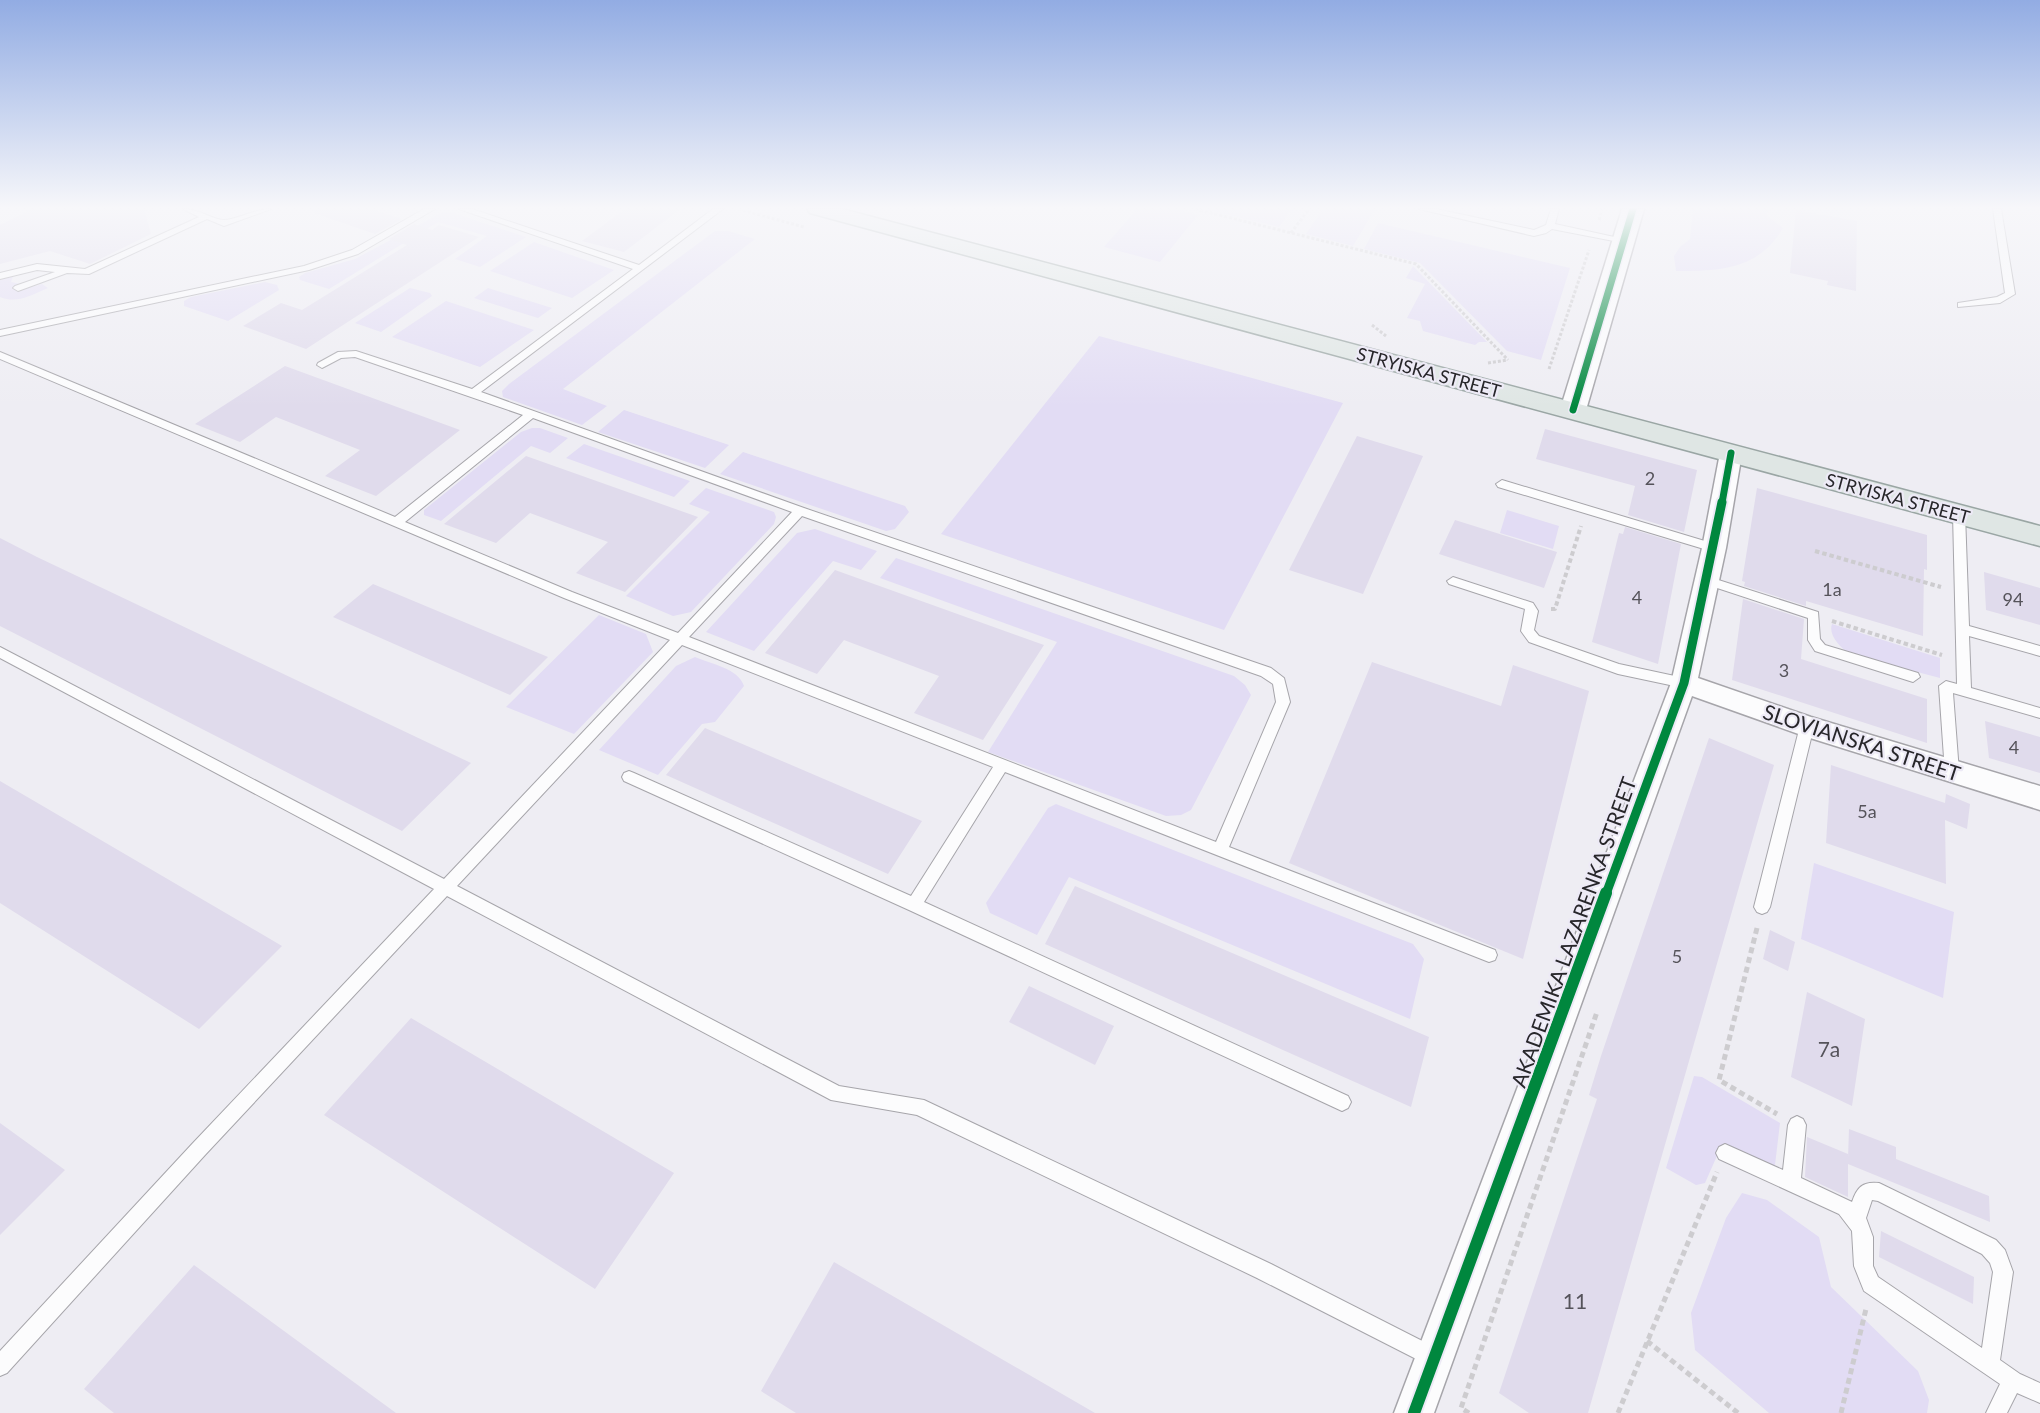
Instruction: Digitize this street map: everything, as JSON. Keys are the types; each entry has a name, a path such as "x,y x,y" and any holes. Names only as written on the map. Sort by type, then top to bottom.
{"main road":[{"name":"STRYISKA STREET","path":"1065,275 2040,536"}],"street":[{"path":"1573,410 1614,275"},
{"name":"AKADEMIKA LAZARENKA STREET","path":"1413,1413 1684,683 1714,548 1731,453"},
{"name":"SLOVIANSKA STREET","path":"1684,683 1807,726 2040,798"}],"lane":[{"path":"18,288 54,275"},
{"path":"0,333 273,275"},
{"path":"473,393 630,275"},
{"path":"1961,304 2000,300 2010,294 2007,275"},
{"path":"322,365 345,352 356,354 1266,672 1279,682 1283,702 1220,850"},
{"path":"0,355 679,639 1489,955"},
{"path":"396,522 530,415"},
{"path":"1503,484 1714,548"},
{"path":"0,1366 207,1140 800,511"},
{"path":"1959,514 1964,692"},
{"path":"1706,580 1814,615 1814,640 1820,648 1913,677"},
{"path":"1453,581 1523,602 1532,611 1527,632 1534,639 1618,669 1684,683"},
{"path":"1962,629 2040,651"},
{"path":"0,652 837,1094 918,1106 1264,1271 1435,1358"},
{"path":"1952,772 1946,686 2040,713"},
{"path":"1762,907 1807,726"},
{"path":"914,905 1002,765"},
{"path":"629,777 1342,1102"},
{"path":"1791,1185 1797,1125"},
{"path":"1725,1153 1845,1208 1857,1217 1865,1237 1865,1277 1871,1284 2013,1381 2040,1393"},
{"path":"1857,1217 1862,1198 1868,1191 1879,1192 1989,1246 1998,1257 2003,1272 1989,1365"},
{"path":"1996,1413 2013,1381"}],"path":[{"path":"1426,275 1508,360 1486,363"},
{"path":"1549,369 1580,275"},
{"path":"1532,611 1555,609 1585,510"},
{"path":"1815,551 1961,593"},
{"path":"1814,615 1963,661"},
{"path":"1762,907 1719,1080 1797,1125"},
{"path":"1618,1413 1725,1153"},
{"path":"1841,1413 1871,1284"},
{"path":"1647,1341 1738,1413"}],"shaded area":[{"path":"302,275 352,275 329,289 300,280 299,277"},
{"path":"502,275 607,275 572,298"},
{"path":"656,275 709,275 563,389 607,406 582,425 503,397 502,391"},
{"path":"1408,275 1422,275 1487,342 1479,342 1475,345 1423,331 1420,321 1407,318 1425,284 1406,278"},
{"path":"1432,275 1568,275 1541,360 1507,351"},
{"path":"13,276 11,282 21,284 16,291 42,284 48,288 19,299 0,297 0,280"},
{"path":"265,282 277,285 279,290 228,321 184,306 184,301 191,297"},
{"path":"410,288 430,293 432,296 381,332 355,323"},
{"path":"488,288 552,308 538,318 474,298"},
{"path":"446,301 534,330 480,367 392,337"},
{"path":"1099,336 1343,403 1224,630 941,534"},
{"path":"624,410 729,445 705,468 598,432"},
{"path":"540,428 568,438 550,453 531,446 441,521 424,515 424,510 521,432"},
{"path":"584,444 690,481 674,497 566,458"},
{"path":"743,452 905,506 909,512 895,529 886,531 720,474"},
{"path":"706,488 774,512 776,517 774,524 691,612 673,616 626,596 710,512 689,504"},
{"path":"1507,510 1559,526 1553,549 1500,533"},
{"path":"815,529 877,551 861,570 833,561 754,651 706,632 797,533"},
{"path":"896,558 1234,676 1245,685 1251,695 1191,810 1181,815 1166,816 988,752 1057,642 880,578"},
{"path":"599,615 646,634 653,652 574,734 506,707"},
{"path":"1832,624 1940,658 1940,678 1849,654 1833,636"},
{"path":"695,657 730,671 741,680 744,686 715,722 702,724 658,775 599,750 676,666"},
{"path":"1056,804 1413,944 1424,959 1410,1019 1069,877 1037,935 990,913 986,903 1048,808"},
{"path":"1814,863 1954,912 1943,998 1801,939"},
{"path":"1694,1076 1702,1077 1780,1123 1775,1165 1766,1168 1720,1149 1705,1183 1696,1185 1666,1168"},
{"path":"1742,1193 1767,1200 1819,1237 1831,1287 1918,1371 1929,1400 1927,1413 1769,1413 1695,1350 1691,1313 1726,1218"}],"building":[{"path":"359,275 420,275 306,349 243,326 281,303 302,310"},
{"path":"1799,275 1856,275 1856,291 1827,285 1828,281"},
{"path":"285,366 460,430 376,496 325,476 360,450 276,417 240,442 195,424"},
{"path":"1545,429 1697,470 1684,532 1628,515 1635,486 1536,459"},
{"path":"1357,436 1423,456 1363,594 1289,570"},
{"path":"526,456 698,517 625,592 576,573 608,542 530,513 496,543 444,524"},
{"path":"1757,488 1927,535 1923,636 1806,601 1806,606 1744,586 1745,582 1742,581"},
{"path":"1455,520 1557,552 1544,588 1439,554"},
{"path":"1625,527 1681,544 1658,664 1592,642 1619,533 1623,534"},
{"path":"0,538 471,763 402,831 0,626"},
{"path":"835,570 1044,645 983,740 914,713 939,676 844,640 817,674 765,653"},
{"path":"1984,572 2040,588 2040,625 1986,610"},
{"path":"373,584 548,657 510,695 333,617"},
{"path":"1743,599 1804,619 1801,659 1927,699 1927,743 1732,680"},
{"path":"1372,662 1501,706 1513,665 1589,691 1523,959 1289,863"},
{"path":"1985,721 2040,737 2040,773 1989,758"},
{"path":"705,728 922,821 888,874 666,775"},
{"path":"1709,738 1774,765 1588,1413 1529,1413 1499,1393 1597,1099 1589,1095 1601,1056"},
{"path":"1831,765 1945,803 1946,794 1970,804 1967,829 1945,820 1946,884 1826,843"},
{"path":"0,781 282,946 199,1029 0,903"},
{"path":"1075,886 1429,1037 1411,1107 1045,944"},
{"path":"1770,930 1795,942 1788,971 1763,959"},
{"path":"1029,986 1114,1026 1095,1065 1009,1022"},
{"path":"1807,992 1865,1019 1852,1106 1791,1077"},
{"path":"411,1018 674,1173 595,1289 324,1115"},
{"path":"0,1123 65,1170 0,1235"},
{"path":"1849,1129 1896,1147 1896,1159 1989,1196 1990,1222 1848,1164 1848,1197 1805,1177 1807,1137 1848,1154 1848,1158"},
{"path":"1881,1231 1974,1277 1973,1304 1879,1257"},
{"path":"834,1262 1095,1413 796,1413 761,1391"},
{"path":"194,1265 396,1413 114,1413 84,1389"}],"cycle path":[{"path":"1573,410 1613,275"},
{"path":"1414,1413 1684,683 1714,548 1731,453"}]}
